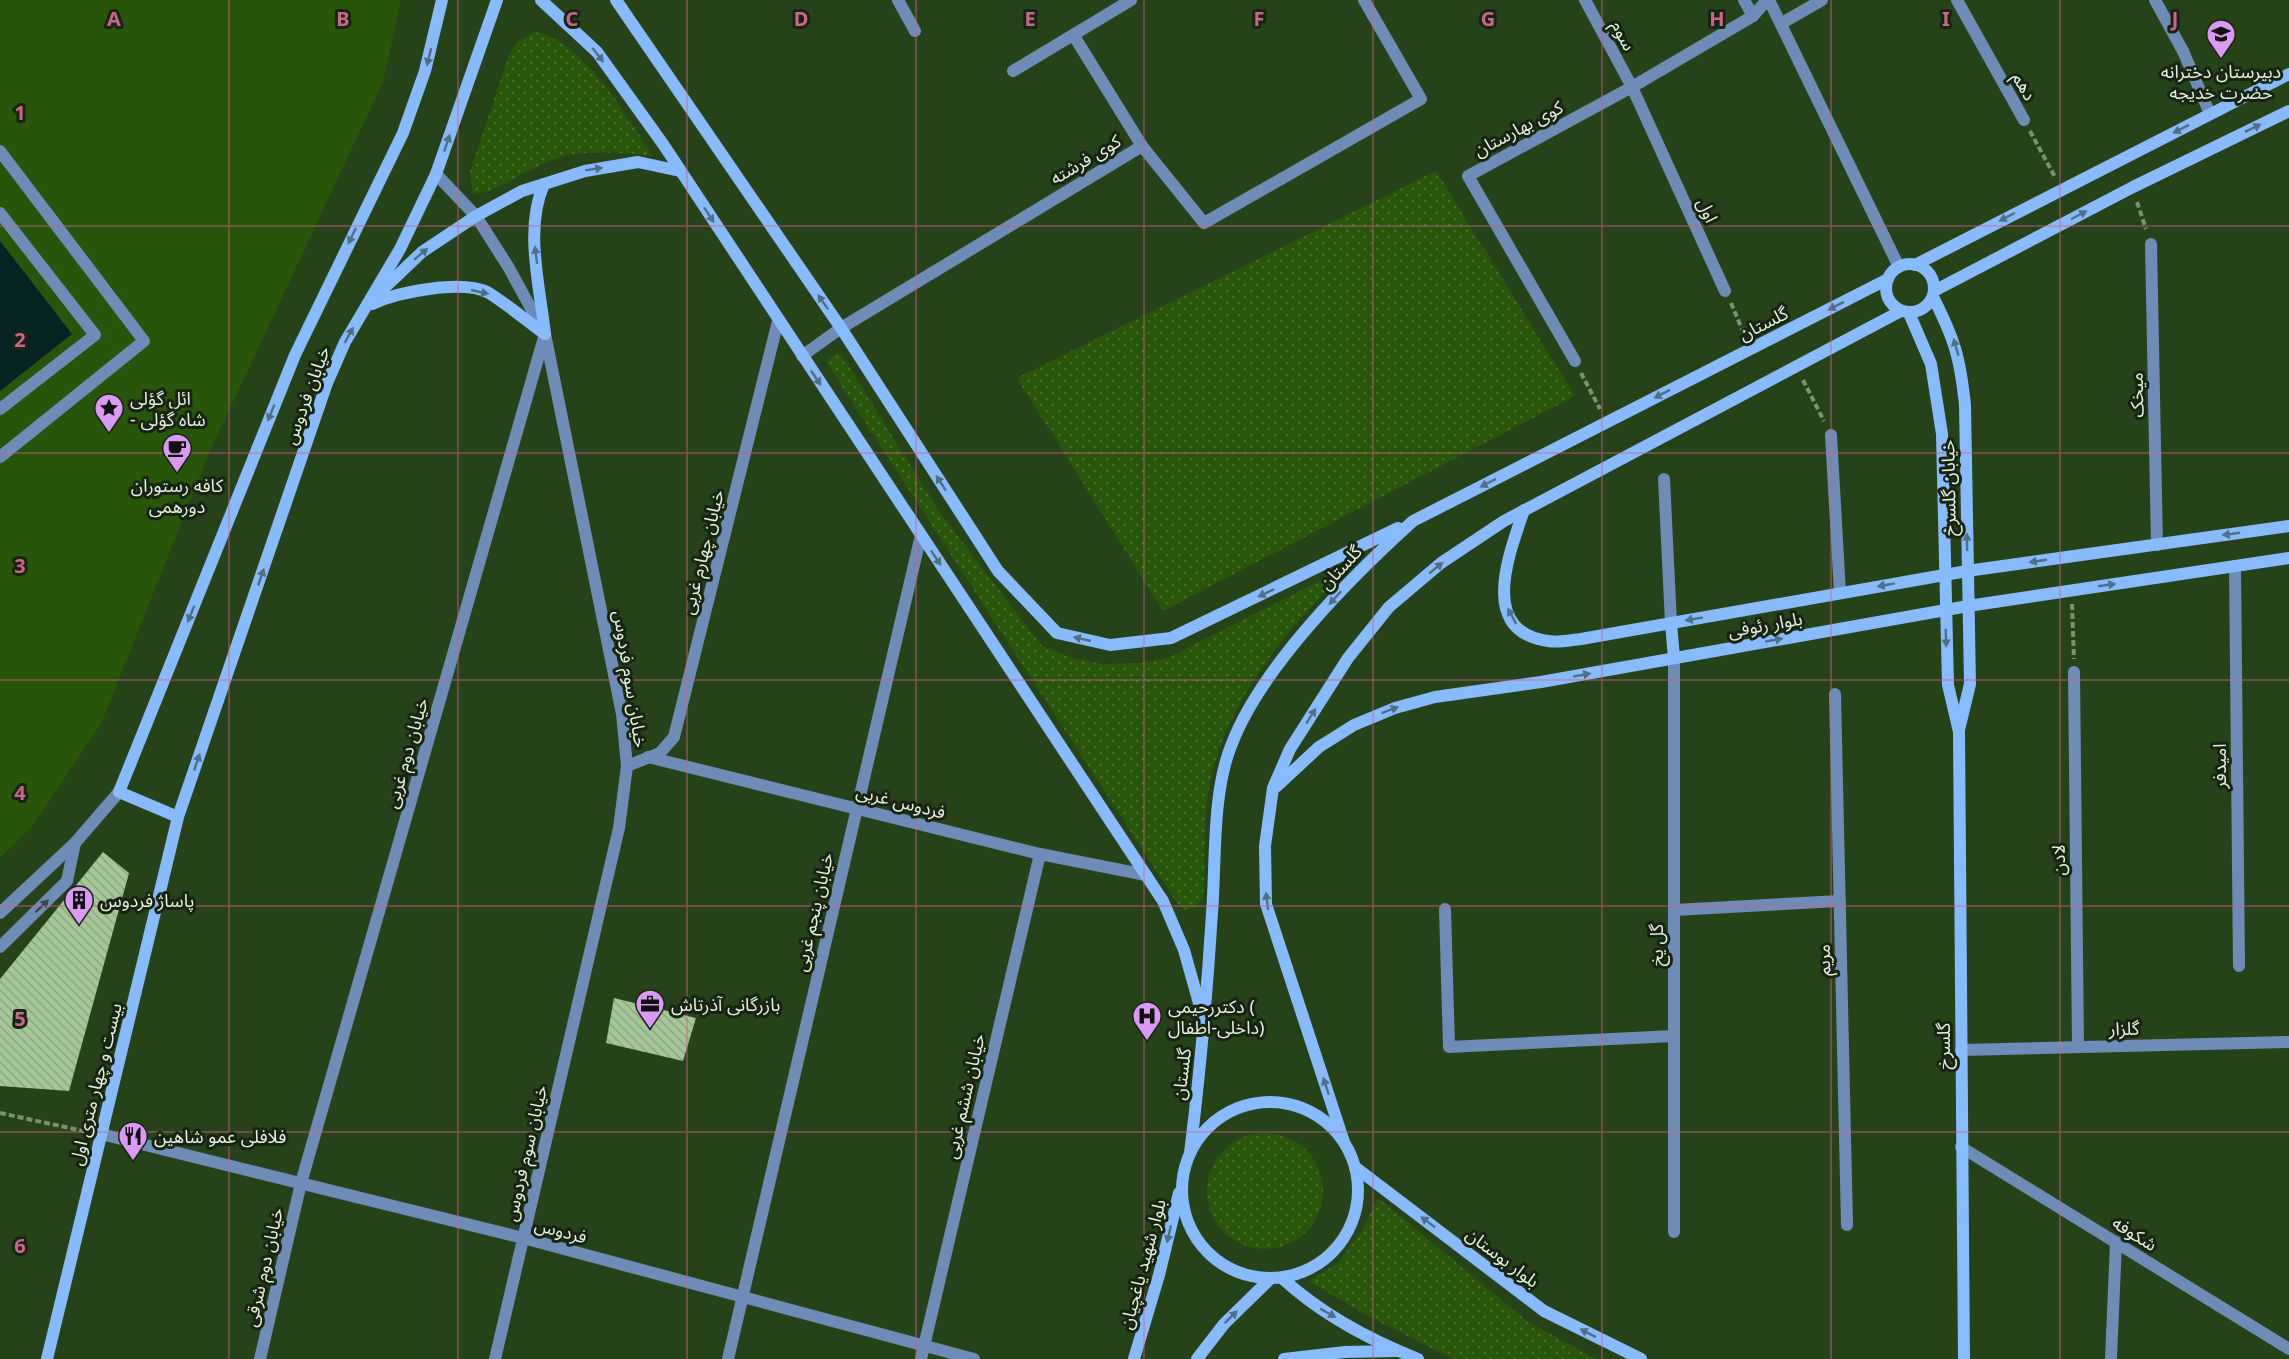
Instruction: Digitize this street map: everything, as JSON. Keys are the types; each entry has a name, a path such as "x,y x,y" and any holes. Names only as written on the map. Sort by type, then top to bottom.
{"main road":[{"name":"خیابان فردوس","path":"119,792 295,355 403,133 425,71 442,0"},
{"name":"خیابان فردوس","path":"178,817 327,383 345,342 363,308 400,249 436,174 498,0"},
{"path":"541,0 597,52 680,171 1163,901 1184,950 1205,1025"},
{"path":"616,0 841,328 998,571 1057,633 1110,645 1171,638 1413,521"},
{"path":"1905,312 1895,307 1887,294 1888,279 1899,267 1915,265 2289,74"},
{"path":"1197,1359 1224,1324 1276,1279 1306,1271 1327,1258 1344,1239 1354,1216 1358,1191 1355,1167 1344,1142 1266,904 1265,846 1273,788 1290,749 1348,658 1389,607 1441,563 1524,510 1796,366 1905,312 1922,310 1933,294 2133,187 2289,111"},
{"path":"363,308 422,252 476,216 522,191 585,171 638,162 680,171"},
{"path":"544,184 536,201 535,240 545,334"},
{"path":"1915,265 1928,272 1932,278 1933,294"},
{"name":"گلستان","path":"1190,1153 1205,1025 1220,796 1231,746 1260,689 1318,616 1368,562 1413,521 1888,279"},
{"path":"363,308 384,298 423,289 452,288 487,292 545,334"},
{"name":"خیابان گلسرخ","path":"1933,294 1954,338 1962,373 1965,405 1970,684 1959,732"},
{"name":"خیابان گلسرخ","path":"1905,312 1931,364 1938,396 1942,434 1948,685 1959,732"},
{"name":"بلوار رئوفی","path":"1524,510 1504,573 1503,596 1510,617 1524,634 1549,642 1944,575 2289,526"},
{"name":"بلوار رئوفی","path":"1273,788 1319,747 1354,724 1395,708 1435,697 1968,606 2289,558"},
{"path":"1671,623 1674,658"},
{"name":"گلسرخ","path":"1959,732 1964,1359"},
{"path":"119,792 178,817"},
{"name":"بیست و چهار متری اول","path":"47,1359 178,817"},
{"path":"1344,1142 1326,1122 1303,1108 1277,1102 1251,1104 1226,1114 1205,1130 1190,1153 1183,1177 1182,1202 1187,1219 1203,1248 1222,1265 1238,1272 1276,1279 1307,1301 1397,1355"},
{"name":"بلوار بوستان","path":"1355,1167 1544,1311 1641,1359"},
{"name":"بلوار شهید یاغچیان","path":"1134,1359 1159,1275 1183,1177"},
{"path":"1284,1359 1345,1352 1397,1355 1418,1359"}],"street":[{"path":"898,0 915,31"},
{"path":"1013,71 1131,0"},
{"name":"کوی فرشته","path":"802,356 841,328 1142,146 1204,223 1421,99 1364,0"},
{"name":"سوم","path":"1585,0 1632,87"},
{"path":"1744,0 1753,16"},
{"name":"کوی بهارستان","path":"1575,361 1468,176 1632,87 1753,16 1768,0 1782,23 1899,267"},
{"path":"1782,23 1822,0"},
{"name":"دهم","path":"1957,0 2024,120"},
{"path":"2155,0 2183,51 2210,114"},
{"path":"1074,36 1142,146"},
{"name":"اول","path":"1632,87 1725,291"},
{"path":"0,150 144,341 0,457"},
{"name":"خیابان سوم فردوس","path":"436,174 476,216 509,268 545,334 620,703 627,766 619,828 495,1359"},
{"path":"0,213 94,335 0,409"},
{"name":"میخک","path":"2151,244 2157,545"},
{"name":"خیابان چهارم غربی","path":"627,766 660,753 674,737 778,321"},
{"name":"خیابان دوم غربی","path":"301,1183 545,334"},
{"path":"1831,435 1840,594"},
{"path":"1664,479 1671,623"},
{"name":"خیابان پنجم غربی","path":"728,1359 921,535"},
{"name":"امیدفر","path":"2235,566 2239,966"},
{"name":"گل یخ","path":"1674,658 1674,1232"},
{"name":"لادن","path":"2074,672 2078,1047"},
{"name":"مریم","path":"1835,694 1847,1225"},
{"name":"فردوس غربی","path":"648,757 1040,854 1146,875"},
{"path":"0,913 75,843 119,792"},
{"path":"0,947 67,881 75,843"},
{"name":"خیابان ششم غربی","path":"921,1359 1040,854"},
{"path":"1674,910 1840,901"},
{"path":"1445,909 1449,1047 1674,1036"},
{"name":"گلزار","path":"1960,1050 2289,1042"},
{"name":"فردوس","path":"100,1134 523,1238 974,1359"},
{"name":"شکوفه","path":"1961,1147 2289,1349"},
{"name":"خیابان دوم شرقی","path":"260,1359 301,1183"},
{"path":"2111,1359 2116,1242"}],"path":[{"name":"دهم","path":"2024,120 2062,189"},
{"path":"2133,187 2151,244"},
{"path":"1725,291 1751,349"},
{"path":"1575,361 1607,422"},
{"path":"1796,366 1831,435"},
{"path":"2072,591 2074,672"},
{"path":"0,1113 100,1134"}],"green space":[{"name":"ائل گؤلی - شاه گؤلی","path":"0,0 401,0 383,82 210,451 101,724 31,828 0,858"},
{"path":"535,32 553,38 587,64 603,82 653,156 584,153 561,157 493,189 473,194 470,172 509,55 517,42"},
{"path":"1436,171 1575,396 1163,611 1017,378"},
{"path":"837,353 841,354 941,514 1042,646 1073,658 1102,664 1141,663 1167,658 1357,562 1305,614 1280,643 1238,706 1223,740 1212,775 1206,812 1203,899 1196,907 1185,910 1177,903 826,362"},
{"path":"1265,1133 1287,1138 1306,1150 1318,1169 1323,1191 1318,1213 1306,1232 1287,1244 1265,1249 1243,1244 1224,1232 1212,1213 1207,1191 1212,1169 1224,1150 1243,1138"},
{"path":"1378,1198 1527,1321 1596,1359 1453,1359 1370,1317 1309,1281 1338,1263 1361,1232"}],"water":[{"path":"0,241 72,334 0,391"}],"building":[{"name":"پاساژ فردوس","path":"103,852 129,873 69,1091 0,1086 0,979"},
{"name":"بازرگانی آذرتاش","path":"614,998 696,1018 683,1061 606,1043"}],"place":[{"name":"دبیرستان دخترانه حضرت خدیجه","path":"2221,60"},
{"name":"ائل گؤلی - شاه گؤلی","path":"109,434"},
{"name":"کافه رستوران دورهمی","path":"177,474"},
{"name":"پاساژ فردوس","path":"79,926"},
{"name":"بازرگانی آذرتاش","path":"650,1030"},
{"name":"دکتررحیمی ( داخلی-اطفال)","path":"1147,1042"},
{"name":"فلافلی عمو شاهین","path":"133,1162"}]}
